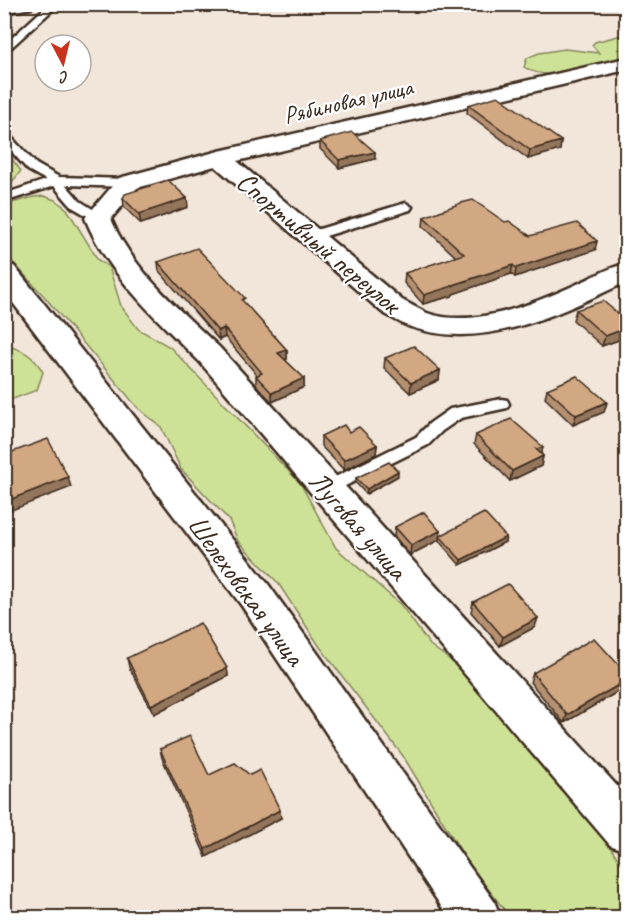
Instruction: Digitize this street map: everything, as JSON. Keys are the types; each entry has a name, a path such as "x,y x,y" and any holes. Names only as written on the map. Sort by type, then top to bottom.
{"street":[{"path":"4,8 24,4"},
{"name":"Рябиновая улица","path":"128,183 219,158 627,64"},
{"name":"Спортивный переулок","path":"219,158 403,313 438,326 474,326 529,313 627,272"},
{"path":"98,218 128,183"},
{"name":"Луговая улица","path":"98,218 104,236 123,263 208,354 627,829"},
{"name":"Шелеховская улица","path":"4,272 255,595 477,918"}],"lane":[{"path":"4,51 55,4"},
{"path":"4,136 32,167 56,181 76,204 98,218"},
{"path":"4,198 56,181 128,183"},
{"path":"311,236 406,207"},
{"path":"327,488 422,441 436,427 456,413 501,404"}],"green space":[{"path":"626,34 626,60 547,74 524,67 527,58 539,53 565,49 599,53 592,45 595,42"},
{"path":"5,150 21,171 5,187"},
{"path":"44,196 55,200 67,209 98,260 109,267 121,306 138,329 170,347 300,483 336,548 401,605 430,645 470,675 600,831 626,871 626,917 510,917 468,863 403,756 320,647 278,583 238,541 229,520 181,469 161,427 137,407 44,296 5,254 4,205"},
{"path":"5,346 27,354 36,361 43,372 37,390 5,402"}],"building":[{"path":"498,96 561,141 530,150 468,105"},
{"path":"352,132 375,152 339,160 320,141"},
{"path":"168,180 187,198 139,214 123,198 125,194"},
{"path":"473,200 530,236 577,223 597,241 516,268 513,265 424,295 405,273 464,254 424,217"},
{"path":"197,248 245,298 242,300 287,350 278,353 304,378 272,393 256,376 262,373 224,328 218,331 158,262"},
{"path":"603,301 627,321 627,328 605,336 576,310"},
{"path":"414,346 440,370 411,383 385,358"},
{"path":"577,376 607,402 576,415 547,389"},
{"path":"511,419 543,447 536,449 543,456 512,471 476,435"},
{"path":"344,425 349,432 359,427 377,445 344,460 321,436"},
{"path":"48,439 68,477 4,502 4,455"},
{"path":"389,462 398,471 367,489 356,478"},
{"path":"424,512 440,531 411,545 395,527"},
{"path":"484,513 506,537 461,560 440,536"},
{"path":"508,584 538,618 503,637 473,602"},
{"path":"200,623 227,668 151,705 127,658"},
{"path":"594,638 627,674 627,680 567,715 533,673"},
{"path":"190,736 209,775 235,763 250,775 260,770 280,810 205,849 160,749"}]}
